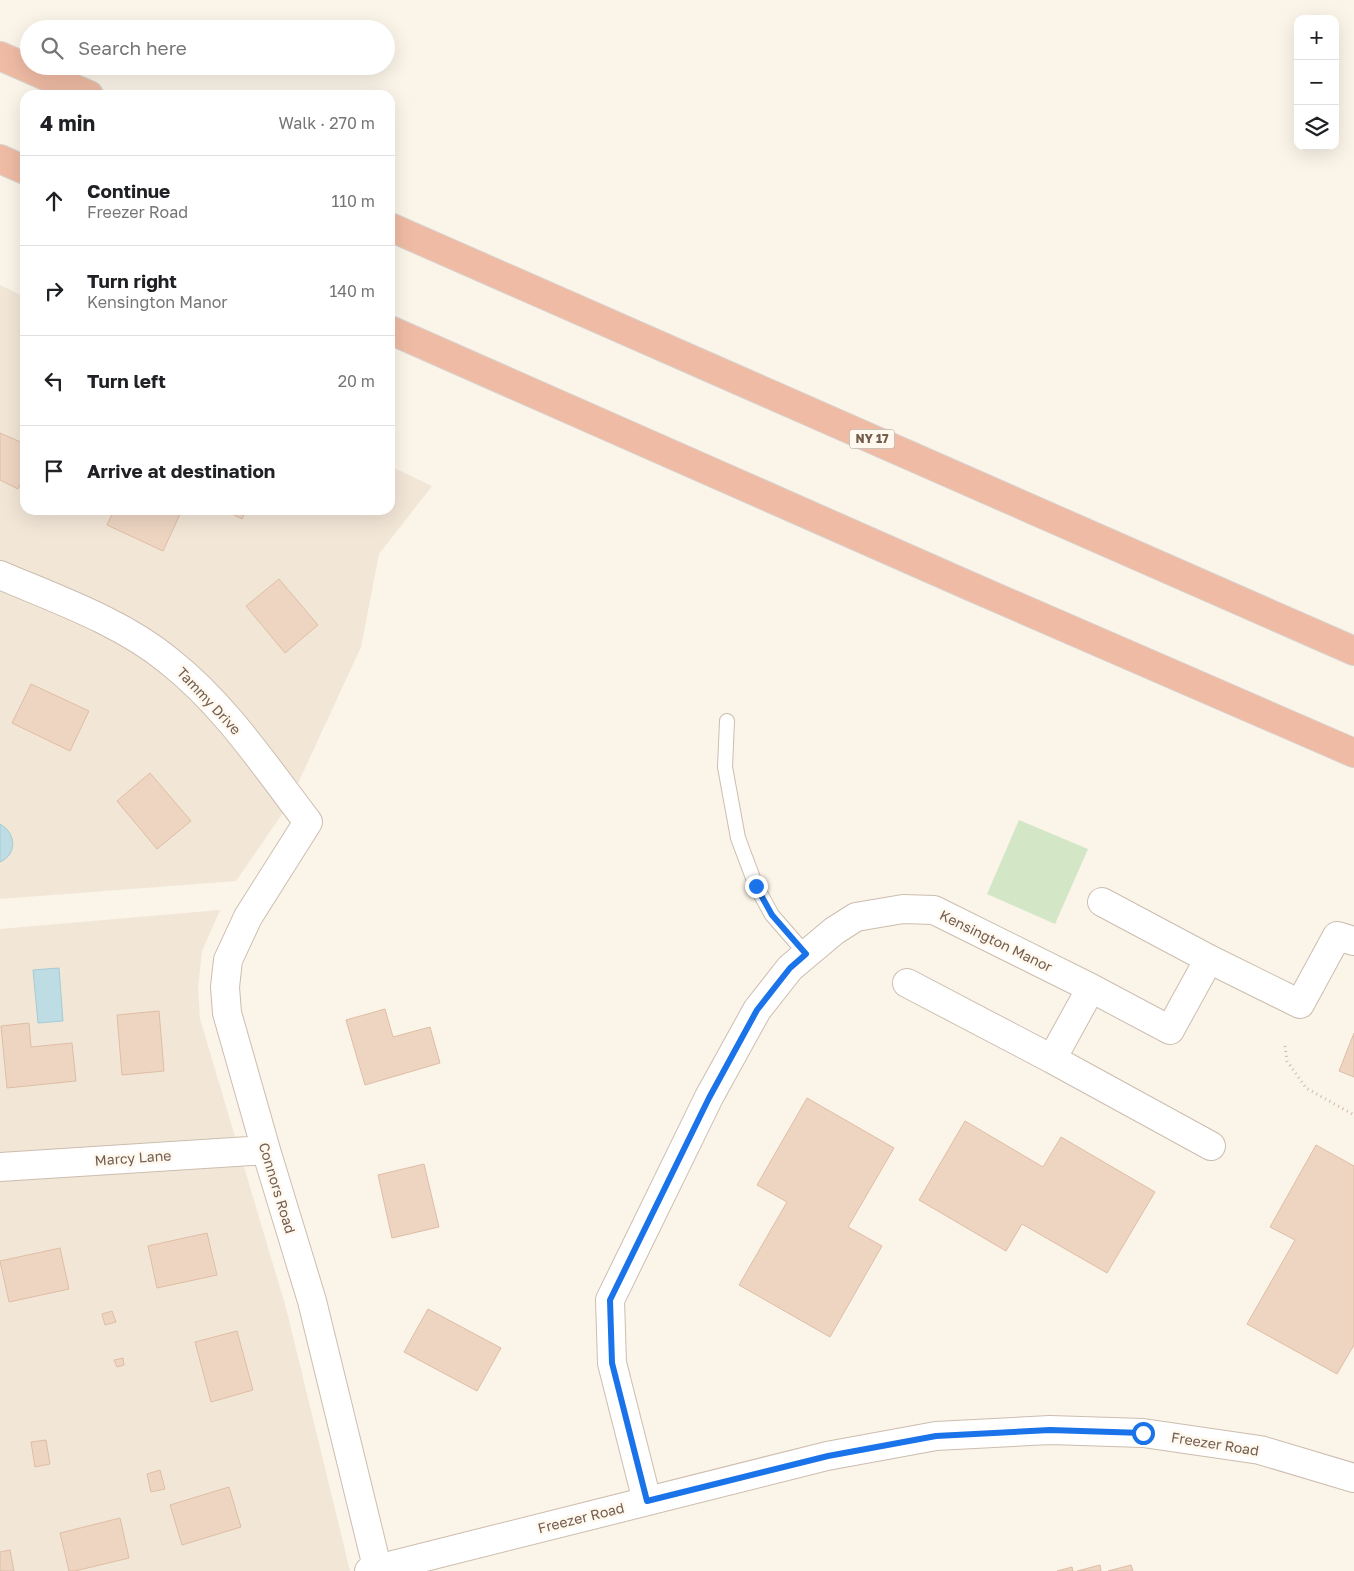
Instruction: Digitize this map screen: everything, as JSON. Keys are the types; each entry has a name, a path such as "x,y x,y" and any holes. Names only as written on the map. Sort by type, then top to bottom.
{"highway":[{"path":"0,56 20,65"},
{"path":"42,75 75,90"},
{"path":"0,159 20,168"},
{"name":"NY 17","path":"395,229 1354,651"},
{"path":"395,332 1354,753"}],"street":[{"name":"Tammy Drive","path":"0,575 86,612 128,634 168,659 197,685 231,722 308,822"},
{"name":"Connors Road","path":"308,822 248,917 228,960 225,986 228,1013 266,1150 312,1301 375,1570"},
{"path":"1102,902 1208,959 1300,1004 1337,936 1354,940"},
{"name":"Kensington Manor","path":"647,1501 612,1363 610,1300 709,1098 757,1010 790,968 834,931 856,916 903,909 934,910 1170,1030 1208,959"},
{"path":"908,984 1052,1059 1211,1146"},
{"path":"1052,1059 1090,988"},
{"name":"Marcy Lane","path":"0,1167 266,1150"},
{"name":"Freezer Road","path":"375,1570 828,1456 936,1436 1050,1430 1143,1433 1260,1450 1354,1478"}],"lane":[{"path":"727,721 726,767 738,838 756,886 772,915 806,954"}],"path":[{"path":"1285,1046 1287,1061 1306,1088 1354,1115"}],"shaded area":[{"path":"0,285 20,295 20,515 395,515 395,468 432,486 379,554 361,647 287,807 236,881 0,899"},
{"path":"220,910 202,951 198,988 200,1019 286,1308 350,1571 0,1571 0,929"}],"green space":[{"path":"1019,820 1088,849 1055,924 987,894"}],"water":[{"path":"0,824 9,833 13,843 10,854 0,862"},
{"path":"59,968 63,1021 38,1023 33,970"}],"building":[{"path":"0,433 20,442 20,485 18,489 0,480"},
{"path":"112,515 180,515 163,551 107,525"},
{"path":"234,515 244,515 242,519"},
{"path":"279,579 318,625 285,653 246,606"},
{"path":"31,684 89,711 70,751 12,723"},
{"path":"150,773 191,821 157,849 117,801"},
{"path":"385,1009 393,1037 430,1027 440,1063 365,1085 346,1020"},
{"path":"159,1011 164,1071 122,1075 117,1015"},
{"path":"29,1023 31,1047 72,1043 76,1081 7,1088 1,1026"},
{"path":"1354,1033 1354,1077 1339,1071"},
{"path":"807,1098 894,1148 848,1227 882,1246 830,1337 739,1285 787,1202 757,1185"},
{"path":"965,1121 1043,1167 1061,1137 1155,1192 1107,1273 1022,1224 1006,1251 919,1200"},
{"path":"1316,1145 1354,1166 1354,1345 1337,1374 1247,1324 1295,1240 1270,1227"},
{"path":"424,1164 439,1227 392,1238 378,1175"},
{"path":"207,1233 217,1275 157,1288 148,1246"},
{"path":"60,1248 69,1289 9,1302 0,1261"},
{"path":"428,1309 501,1348 477,1391 404,1352"},
{"path":"112,1311 116,1322 105,1325 102,1314"},
{"path":"237,1331 253,1390 211,1402 195,1342"},
{"path":"123,1358 124,1365 117,1367 114,1360"},
{"path":"46,1440 50,1464 35,1467 31,1442"},
{"path":"160,1470 165,1489 151,1492 147,1474"},
{"path":"229,1487 241,1527 182,1545 170,1505"},
{"path":"120,1518 129,1558 69,1571 60,1533"},
{"path":"10,1550 14,1571 0,1571 0,1552"},
{"path":"1100,1565 1101,1571 1077,1571"},
{"path":"1131,1565 1133,1571 1108,1571"},
{"path":"1072,1567 1073,1571 1057,1571"}],"route":[{"path":"756,886 772,915 806,954 790,968 757,1010 709,1098 610,1300 612,1363 647,1501 828,1456 936,1436 1050,1430 1143,1433"}]}
